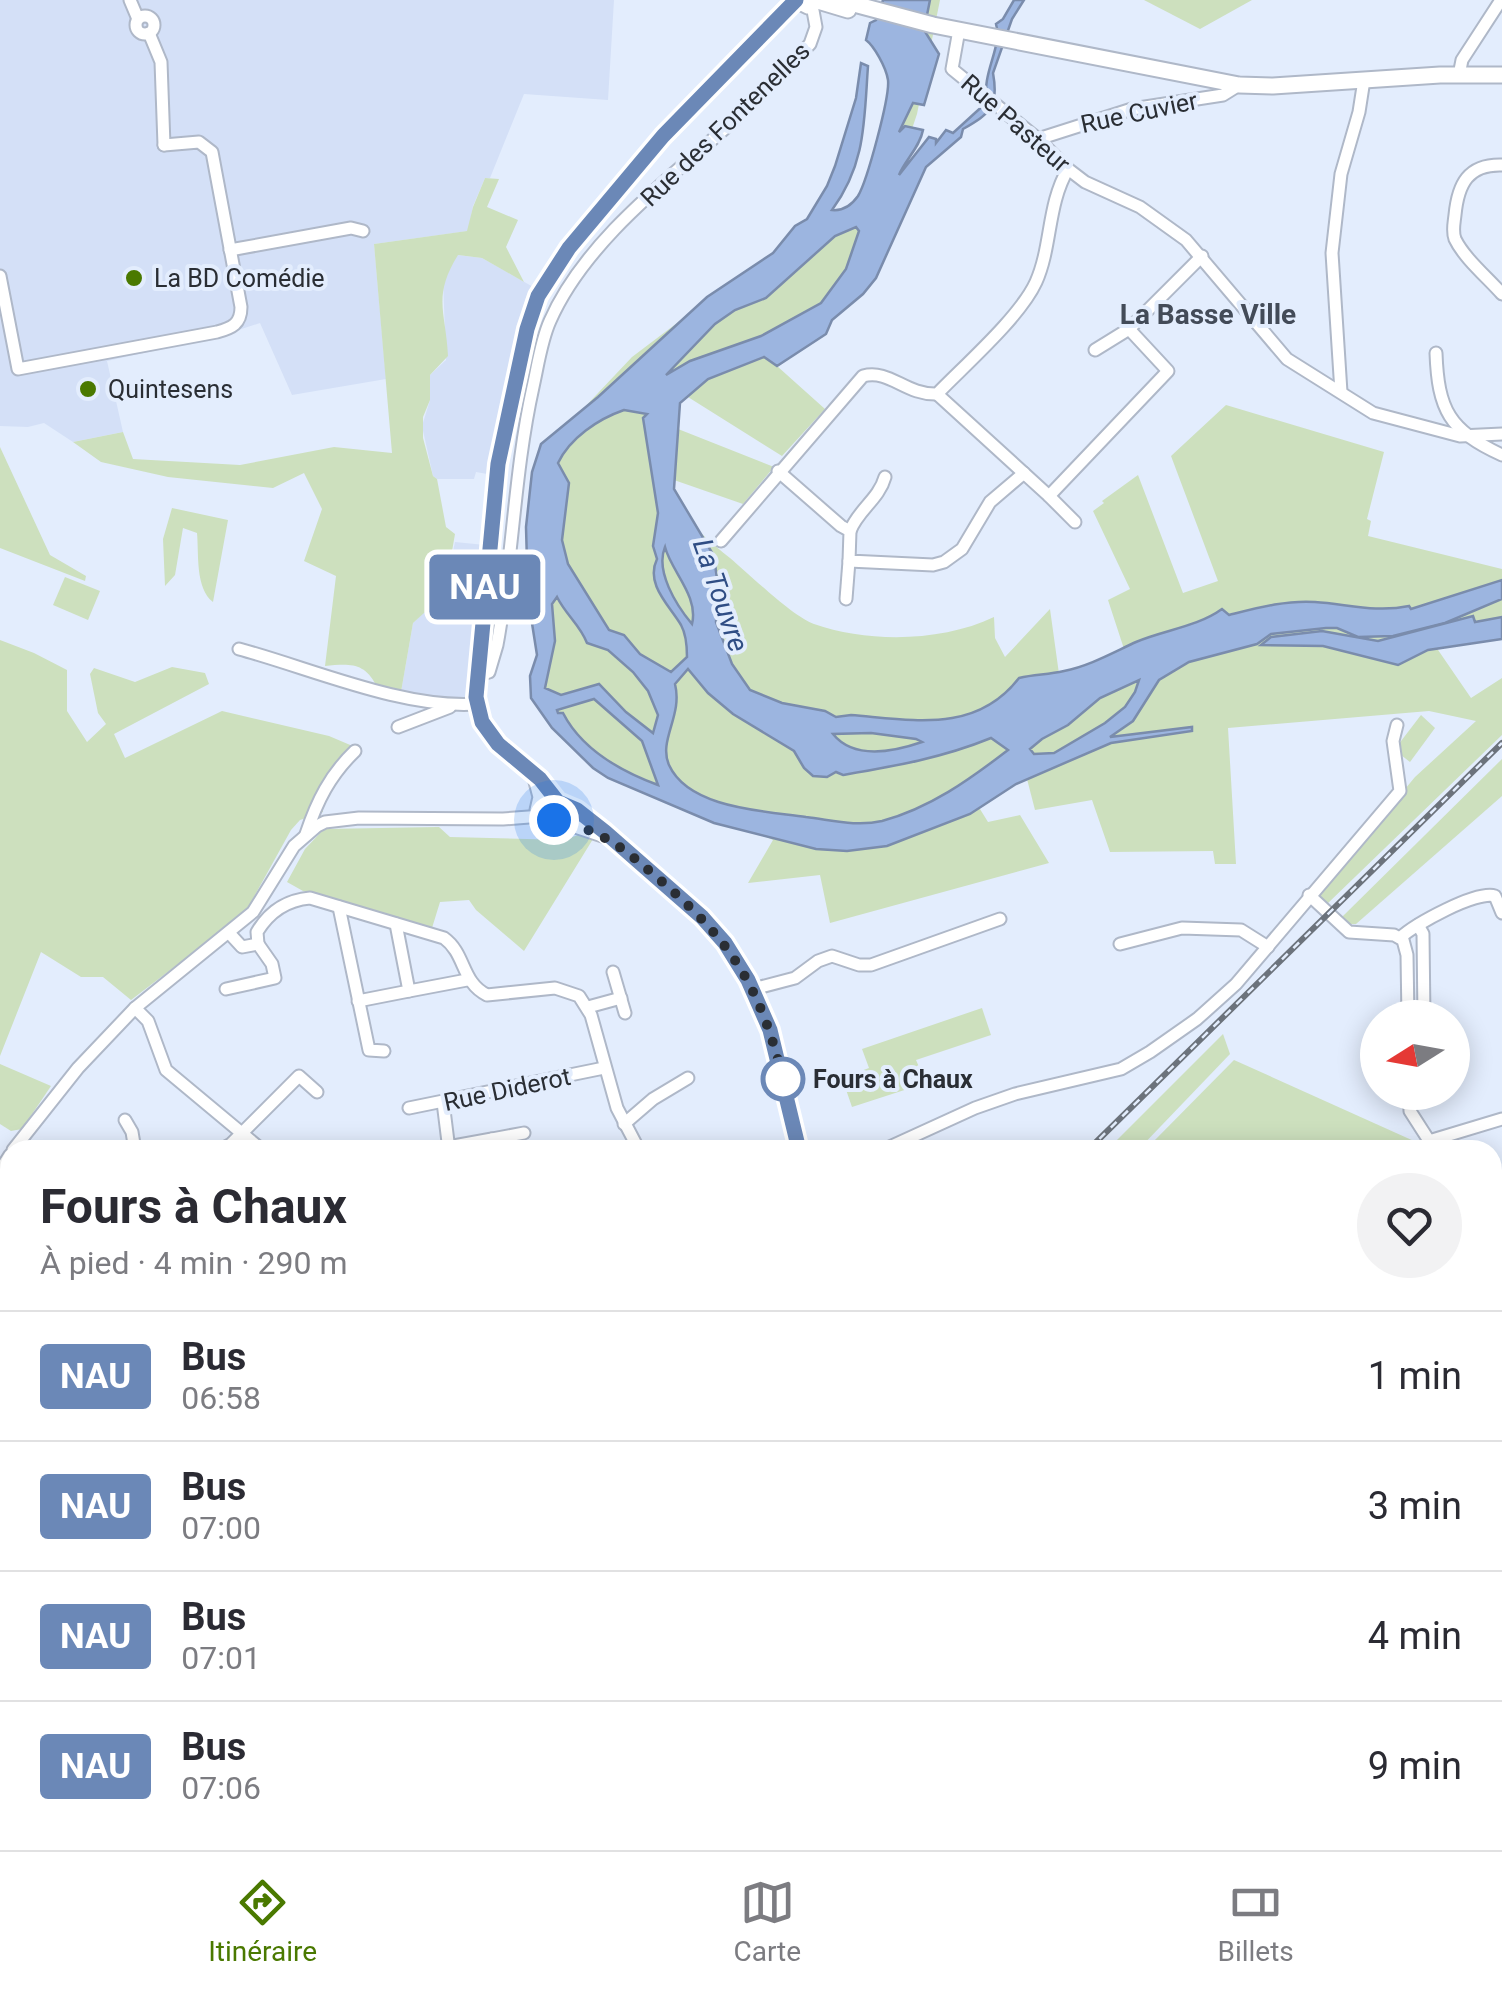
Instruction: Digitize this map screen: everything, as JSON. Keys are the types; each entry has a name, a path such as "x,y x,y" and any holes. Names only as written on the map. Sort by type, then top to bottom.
{"main road":[{"path":"838,0 871,13"},
{"path":"808,1 1239,85 1502,72"}],"street":[{"path":"130,0 141,18"},
{"path":"0,276 18,369 217,332 234,326 242,315 209,147 199,142 164,145 159,135 160,108 151,37 138,31 138,0"},
{"path":"612,839 545,805 533,774 489,734 476,704 498,464 524,343 538,296 569,248 663,136 808,1"},
{"name":"Rue des Fontenelles","path":"477,676 491,670 498,645 518,462 544,341 559,302 577,272 624,222 732,123 810,44 816,27 808,1"},
{"path":"1460,75 1462,60 1494,3"},
{"name":"Rue Pasteur","path":"959,30 952,69 1038,139 1068,170 1165,223 1202,256 1288,359 1379,415 1452,428 1502,455"},
{"path":"1341,392 1332,253 1341,174 1364,80"},
{"name":"Rue Cuvier","path":"1038,139 1132,109 1223,95 1239,85"},
{"path":"1502,165 1476,168 1462,183 1453,232 1457,243 1502,294"},
{"path":"937,394 1034,287 1058,187 1068,170"},
{"path":"230,250 351,228 363,231"},
{"path":"1095,350 1129,329 1202,256"},
{"path":"1049,496 1168,370 1129,329"},
{"path":"1436,353 1439,397 1452,428"},
{"path":"720,541 863,376 881,374 914,394 937,394 1074,522"},
{"path":"1470,436 1502,434"},
{"path":"778,471 850,531"},
{"path":"849,561 933,565 944,562 962,548 990,502 1024,473"},
{"path":"846,598 850,531 882,490 886,477"},
{"path":"239,649 339,681 452,706"},
{"path":"398,727 452,706 476,704"},
{"path":"907,1140 1015,1094 1127,1066 1214,1005 1400,791 1393,740 1397,725"},
{"path":"306,834 330,779 356,751"},
{"path":"25,1140 78,1068 135,1008 230,934 267,895 294,846 306,834 325,822 359,818 503,819 545,805 577,810 714,930 753,989 774,1042 797,1140"},
{"path":"1309,896 1348,932 1400,938 1432,915 1483,894 1495,896 1502,914"},
{"path":"226,989 275,978 272,964 256,938 261,925 290,902 310,898 432,934 453,944 467,980 478,991 498,996 564,989 579,996 588,1007 604,1068 633,1140"},
{"path":"339,907 369,1050 384,1050"},
{"path":"753,989 795,978 826,958 840,957 871,966 1000,919"},
{"path":"396,924 409,991"},
{"path":"1418,925 1423,934 1424,1000"},
{"path":"1120,944 1182,928 1240,930 1268,947"},
{"path":"230,934 242,947 258,944"},
{"path":"1400,938 1407,956 1408,1000"},
{"path":"613,972 625,1012"},
{"path":"358,1001 467,980"},
{"path":"588,1007 621,998"},
{"path":"135,1008 148,1020 166,1070 250,1140"},
{"name":"Rue Diderot","path":"409,1108 604,1068"},
{"path":"232,1140 299,1076 317,1092"},
{"path":"624,1124 688,1078"},
{"path":"443,1102 448,1140"},
{"path":"1410,1110 1428,1140"},
{"path":"126,1120 133,1140"},
{"path":"1448,1140 1502,1120"},
{"path":"505,1140 524,1133"}],"shaded area":[{"path":"0,0 614,0 608,100 524,94 490,178 485,178 473,206 468,231 374,244 386,379 292,395 260,323 217,337 107,361 123,432 73,442 44,423 0,426"},
{"path":"457,255 482,258 535,288 530,299 526,298 511,353 514,356 493,475 476,472 474,479 437,479 433,476 422,426 430,400 430,375 446,360 443,279"},
{"path":"455,542 485,545 471,698 436,700 401,692 413,623 435,602 440,580 447,580"}],"green space":[{"path":"923,0 940,0 917,114 860,284 764,346 777,366 825,409 782,456 680,392 673,427 774,467 743,504 674,480 680,504 702,533 783,604 805,620 835,630 905,637 952,631 994,617 995,638 1005,657 1050,609 1059,674 1125,652 1108,600 1130,589 1093,511 1138,475 1183,593 1218,581 1171,456 1226,405 1384,452 1367,519 1371,521 1368,536 1502,569 1502,626 1436,647 1471,698 1502,678 1502,735 1326,905 1318,894 1415,777 1476,721 1429,711 1228,728 1236,864 1215,864 1213,851 1110,852 1092,800 1035,810 1027,779 1111,743 1141,737 1105,740 975,801 988,822 1020,815 1049,863 830,923 820,875 748,883 773,840 621,775 591,754 540,687 533,571 548,446 632,357 730,283 861,202"},
{"path":"1144,0 1252,0 1200,29"},
{"path":"485,178 499,179 487,207 518,220 506,247 524,282 482,258 458,255 445,282 448,356 430,375 423,438 437,479 446,527 455,534 447,580 440,580 435,603 413,623 401,692 376,685 361,668 325,666 336,576 304,561 322,509 304,473 273,488 168,477 101,462 73,442 123,432 133,459 240,465 334,447 392,453 374,244 467,231"},
{"path":"0,447 50,555 86,576 85,581 0,548"},
{"path":"172,508 228,520 213,602 201,580 197,533 183,528 175,575 165,586 163,539"},
{"path":"65,577 100,591 88,620 53,605"},
{"path":"0,640 67,670 67,711 87,742 106,724 98,713 90,674 94,668 135,682 172,667 205,673 209,684 114,734 125,758 222,711 329,736 362,750 330,785 323,812 300,820 291,830 245,913 131,1000 103,977 81,977 41,952 0,1056"},
{"path":"1421,715 1435,728 1410,762 1401,755 1398,745"},
{"path":"1502,759 1502,796 1356,924 1342,917"},
{"path":"439,827 450,837 564,840 578,835 593,839 524,951 469,900 440,902 432,928 303,891 287,882 305,849 324,829"},
{"path":"982,1008 991,1035 916,1060 926,1083 852,1107 842,1078 869,1068 862,1049"},
{"path":"1223,1034 1230,1054 1148,1140 1117,1140"},
{"path":"1234,1060 1412,1140 1155,1140"},
{"path":"0,1064 51,1086 22,1129 11,1131 0,1124"}],"water":[{"name":"La Touvre","path":"883,0 930,0 924,30 939,54 924,105 913,103 899,132 905,126 923,130 899,175 929,137 936,139 936,143 946,130 953,133 987,102 987,81 997,42 996,24 1014,0 1024,0 1012,19 993,73 995,93 991,107 926,167 876,278 863,294 832,320 826,334 777,366 764,357 708,379 680,403 674,489 714,556 718,587 716,622 732,664 750,690 836,717 942,719 983,708 1019,678 1082,666 1222,609 1229,615 1304,602 1411,609 1502,580 1502,599 1445,623 1393,636 1358,637 1337,628 1271,634 1257,644 1189,662 1159,680 1133,721 1110,737 1192,727 1192,731 1111,743 1016,784 970,814 887,846 847,851 816,849 714,823 593,768 552,728 531,698 530,676 537,655 528,598 526,527 532,472 541,444 707,297 773,253 795,226 807,219 835,166 856,98 861,63 868,66 861,141 851,176 832,210 843,209 855,200 872,157 888,89 882,63 866,40 870,23 876,20","holes":["856,227 859,231 846,269 821,303 761,336 690,361 666,375 715,324 735,310 766,298 835,236","624,410 647,414 643,418 658,513 654,577 660,594 681,625 686,645 687,657 671,672 640,654 624,635 609,630 568,564 562,540 569,483 558,463 577,438","665,547 692,604 692,624 674,598 663,566","557,597 587,643 608,650 648,691 658,715 653,733 599,684 561,695 545,688 555,641 552,604","688,669 733,714 794,751 813,776 900,765 991,738 1008,750 933,801 882,821 844,822 750,810 693,791 669,765 666,746 677,696 675,684","1139,680 1125,707 1105,723 1054,753 1034,754 1030,749 1100,698","594,699 642,741 658,785 603,758 581,738 563,713 557,710","871,733 922,742 874,751 852,748 833,734"]},
{"path":"1473,616 1475,622 1502,617 1502,639 1428,650 1398,665 1323,646 1261,645 1271,637 1322,631 1378,641"}],"railway":[{"path":"1098,1140 1502,743"}],"bus line":[{"name":"NAU","path":"796,0 663,136 569,248 538,296 527,329 498,464 476,708 489,734 540,779 549,794 605,832 702,917 725,943 741,966 770,1030 797,1140"}],"place":[{"name":"La BD Comédie","path":"134,278"},
{"name":"Quintesens","path":"88,389"},
{"name":"Fours à Chaux","path":"783,1079"}],"district":[{"name":"La Basse Ville","path":"1208,314"}],"route":[{"path":"554,820 612,839 714,930 741,966 760,1003 783,1079"}]}
